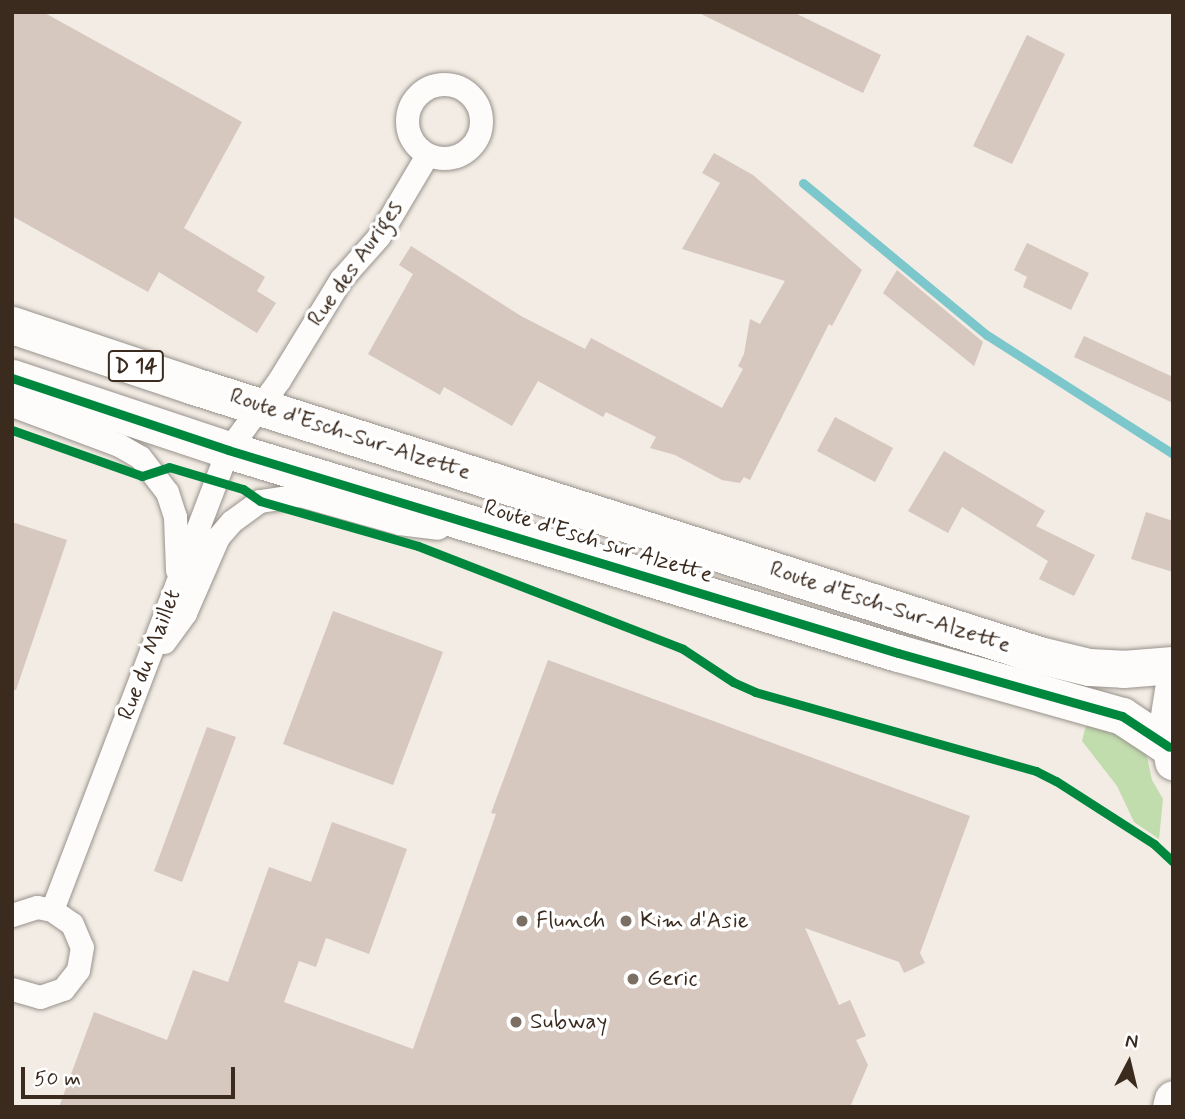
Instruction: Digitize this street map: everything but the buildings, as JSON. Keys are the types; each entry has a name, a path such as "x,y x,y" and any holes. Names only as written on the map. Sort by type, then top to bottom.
{"main road":[{"name":"Route d'Esch-Sur-Alzette","path":"12,325 260,407 1039,654 1089,667 1123,669 1173,665"},
{"name":"Route d'Esch sur Alzette","path":"12,378 228,450 1122,716 1171,754"},
{"path":"1171,754 1167,726 1173,690"},
{"path":"1171,1107 1173,1099"}],"street":[{"name":"Rue des Auriges","path":"260,407 341,279 379,236 427,155"},
{"path":"12,405 119,445 148,465 167,492 175,517 178,583"},
{"name":"Rue du Maillet","path":"52,910 228,450 260,407"},
{"path":"145,667 185,613 218,537 232,521 260,501 300,495 399,523 530,541"},
{"path":"12,915 37,907 52,910 63,916 79,935 82,947 78,970 63,989 40,997 13,993"}],"green space":[{"path":"1087,721 1122,732 1146,752 1152,780 1163,799 1159,839 1134,822 1117,786 1082,741"}],"waterway":[{"path":"803,183 987,335 1173,454"}],"cycle path":[{"path":"12,378 228,450 898,653 1122,716 1169,747"},
{"path":"12,430 142,476 169,467 243,489 260,501 418,546 683,649 733,682 755,692 1036,771 1154,844 1173,862"}],"place":[{"name":"Flunch","path":"522,921"},
{"name":"Kim d'Asie","path":"626,921"},
{"name":"Geric","path":"633,979"},
{"name":"Subway","path":"516,1022"}]}
